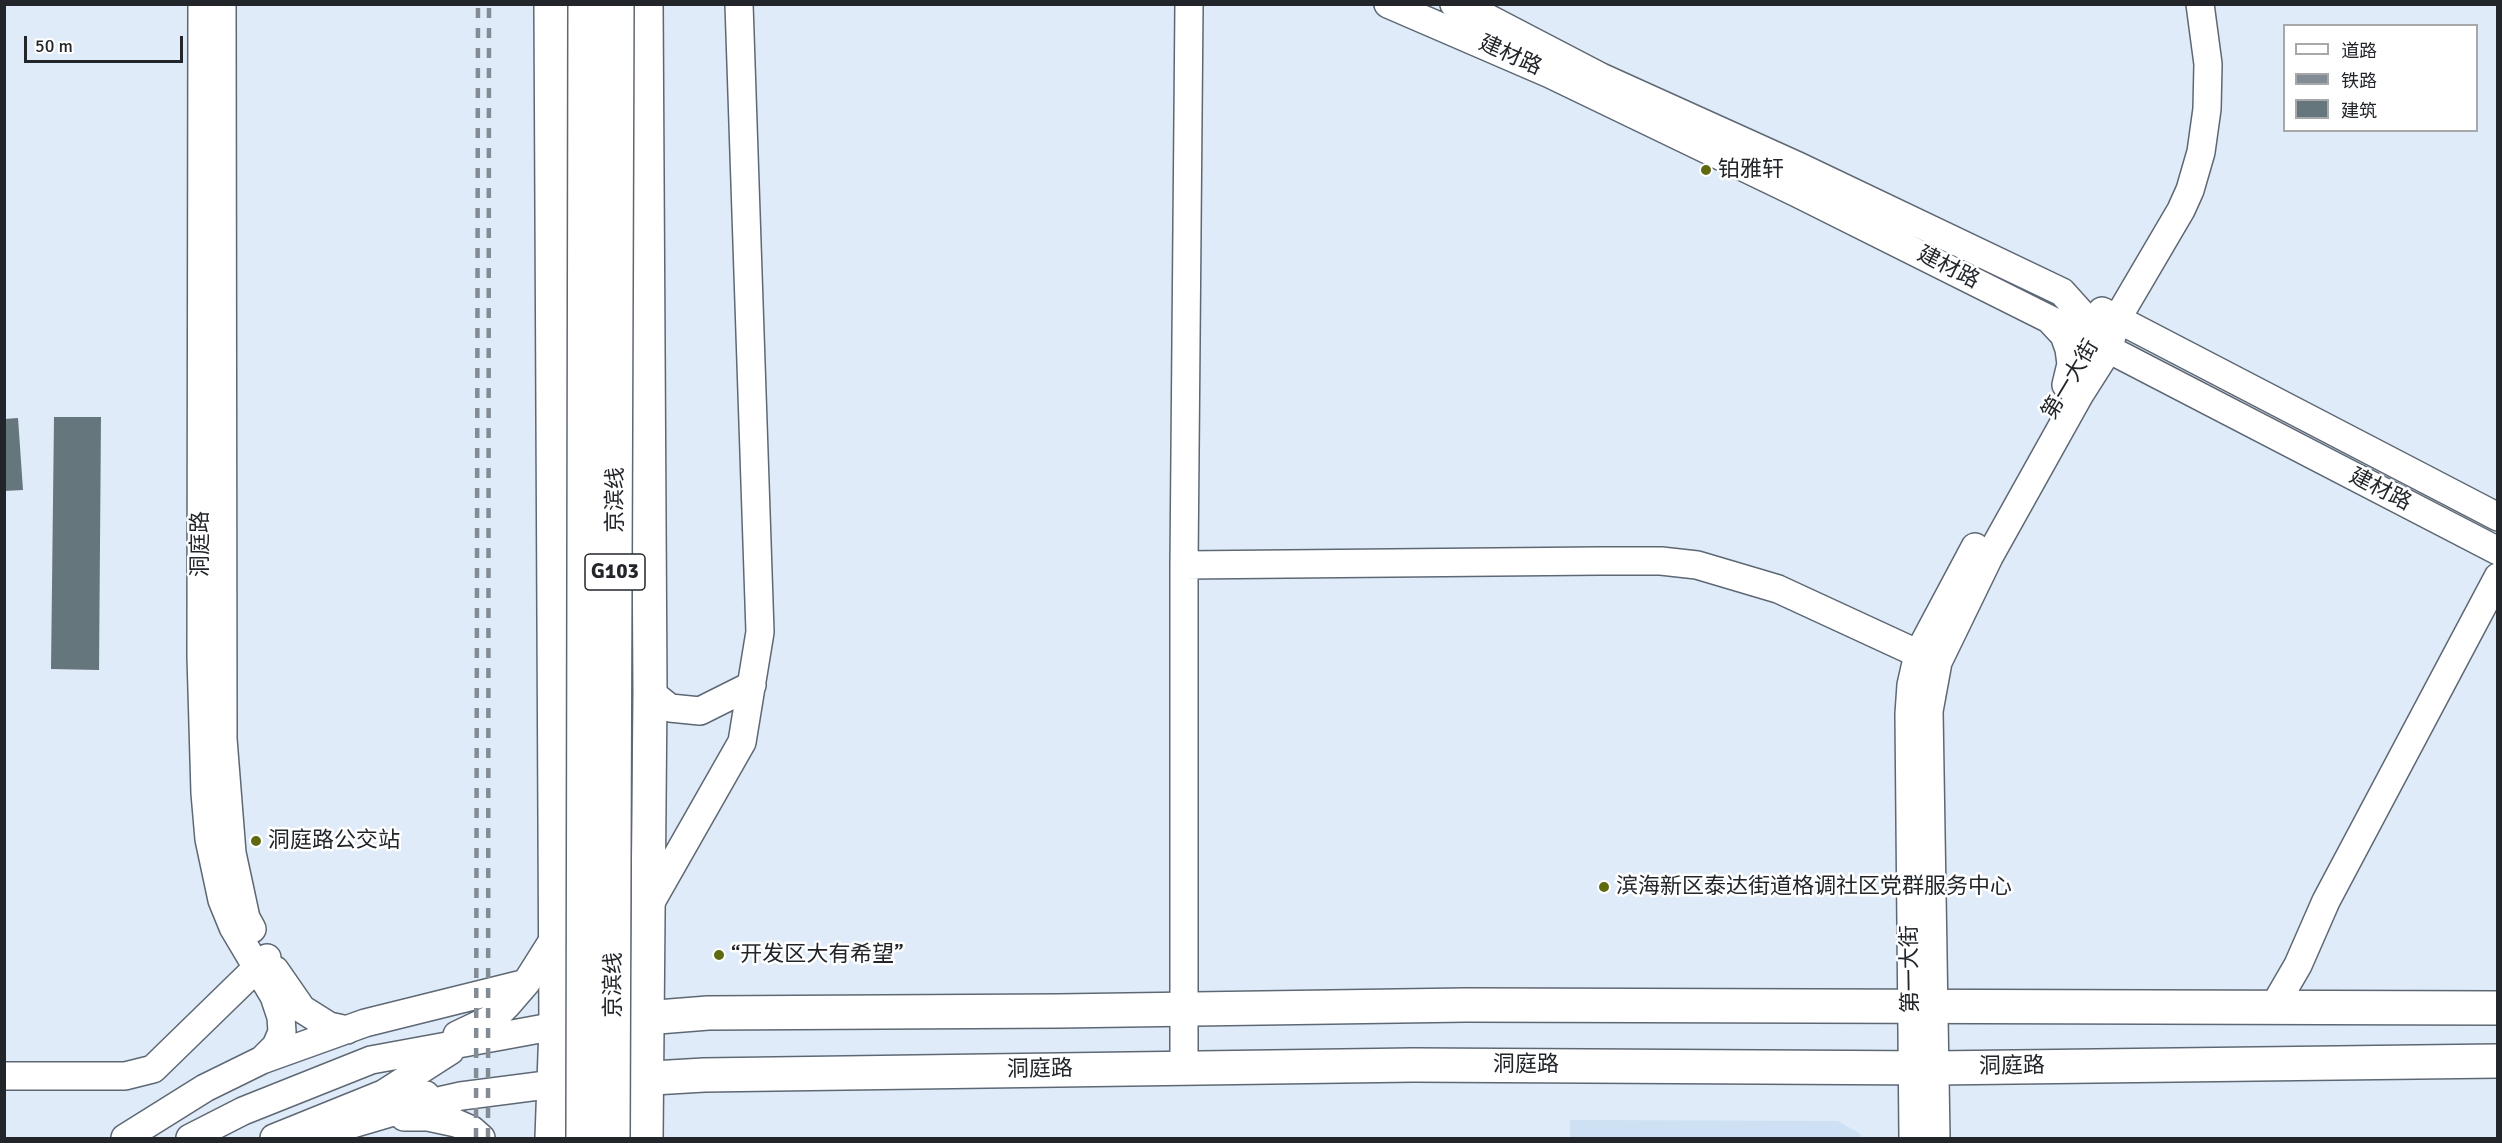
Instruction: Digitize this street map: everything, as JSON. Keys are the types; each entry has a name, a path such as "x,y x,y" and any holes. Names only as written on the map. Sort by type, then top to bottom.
{"main road":[{"path":"551,4 556,1026 552,1138"},
{"name":"京滨线","path":"583,1138 585,4"},
{"name":"京滨线","path":"614,1138 617,4"},
{"path":"646,4 650,692 646,910 646,1138"},
{"path":"556,1026 708,1013 1466,1005 2498,1008"},
{"name":"洞庭路","path":"554,1084 645,1078 1413,1065 1923,1068 2498,1061"}],"street":[{"path":"646,910 742,742 759,632 739,4"},
{"path":"1184,1068 1184,565 1189,4"},
{"name":"建材路","path":"1388,4 1550,74 1797,193 2100,345 2498,551"},
{"name":"建材路","path":"1454,4 1484,16 1601,76 1798,166 2117,319 2498,517"},
{"name":"第一大街","path":"1913,1138 1923,1068 1909,714 1928,658 2073,389 2181,210 2195,173 2205,129 2208,88 2207,44 2200,4"},
{"name":"洞庭路","path":"213,11 201,656 205,793 209,839 222,900 234,927 302,1010 329,1026 347,1030"},
{"path":"2062,292 2080,312 2100,345"},
{"path":"2049,319 2064,334 2069,349 2073,389"},
{"path":"1184,565 1554,561 1661,561 1697,565 1778,589 1928,658"},
{"path":"2273,1008 2298,965 2326,901 2498,577"},
{"path":"650,692 670,708 700,711 752,685"},
{"path":"190,1138 253,1107 371,1060 468,1031 495,1017 526,983 555,937"},
{"path":"4,1076 125,1076 153,1069 262,962"},
{"name":"洞庭路","path":"262,962 274,996 282,1032 276,1046 262,1060"},
{"path":"125,1138 205,1088 262,1060 347,1030 526,983"},
{"path":"371,1060 459,1046 556,1026"},
{"path":"305,1138 381,1106 459,1046"},
{"name":"第一大街","path":"1923,1068 1936,1138"},
{"path":"274,1138 381,1106 403,1109 461,1096 554,1084"},
{"path":"381,1106 428,1117 477,1134"},
{"path":"443,1138 477,1134"}],"shaded area":[{"path":"1570,1120 1838,1121 1859,1133 1862,1138 1570,1138"}],"building":[{"path":"54,417 101,417 99,670 51,669"},
{"path":"18,418 23,490 4,491 4,419"}],"railway":[{"path":"476,1138 478,4"},
{"path":"488,1138 489,4"}],"place":[{"name":"铂雅轩","path":"1706,170"},
{"name":"洞庭路公交站","path":"256,841"},
{"name":"滨海新区泰达街道格调社区党群服务中心","path":"1604,887"},
{"name":"“开发区大有希望”","path":"719,955"}]}
